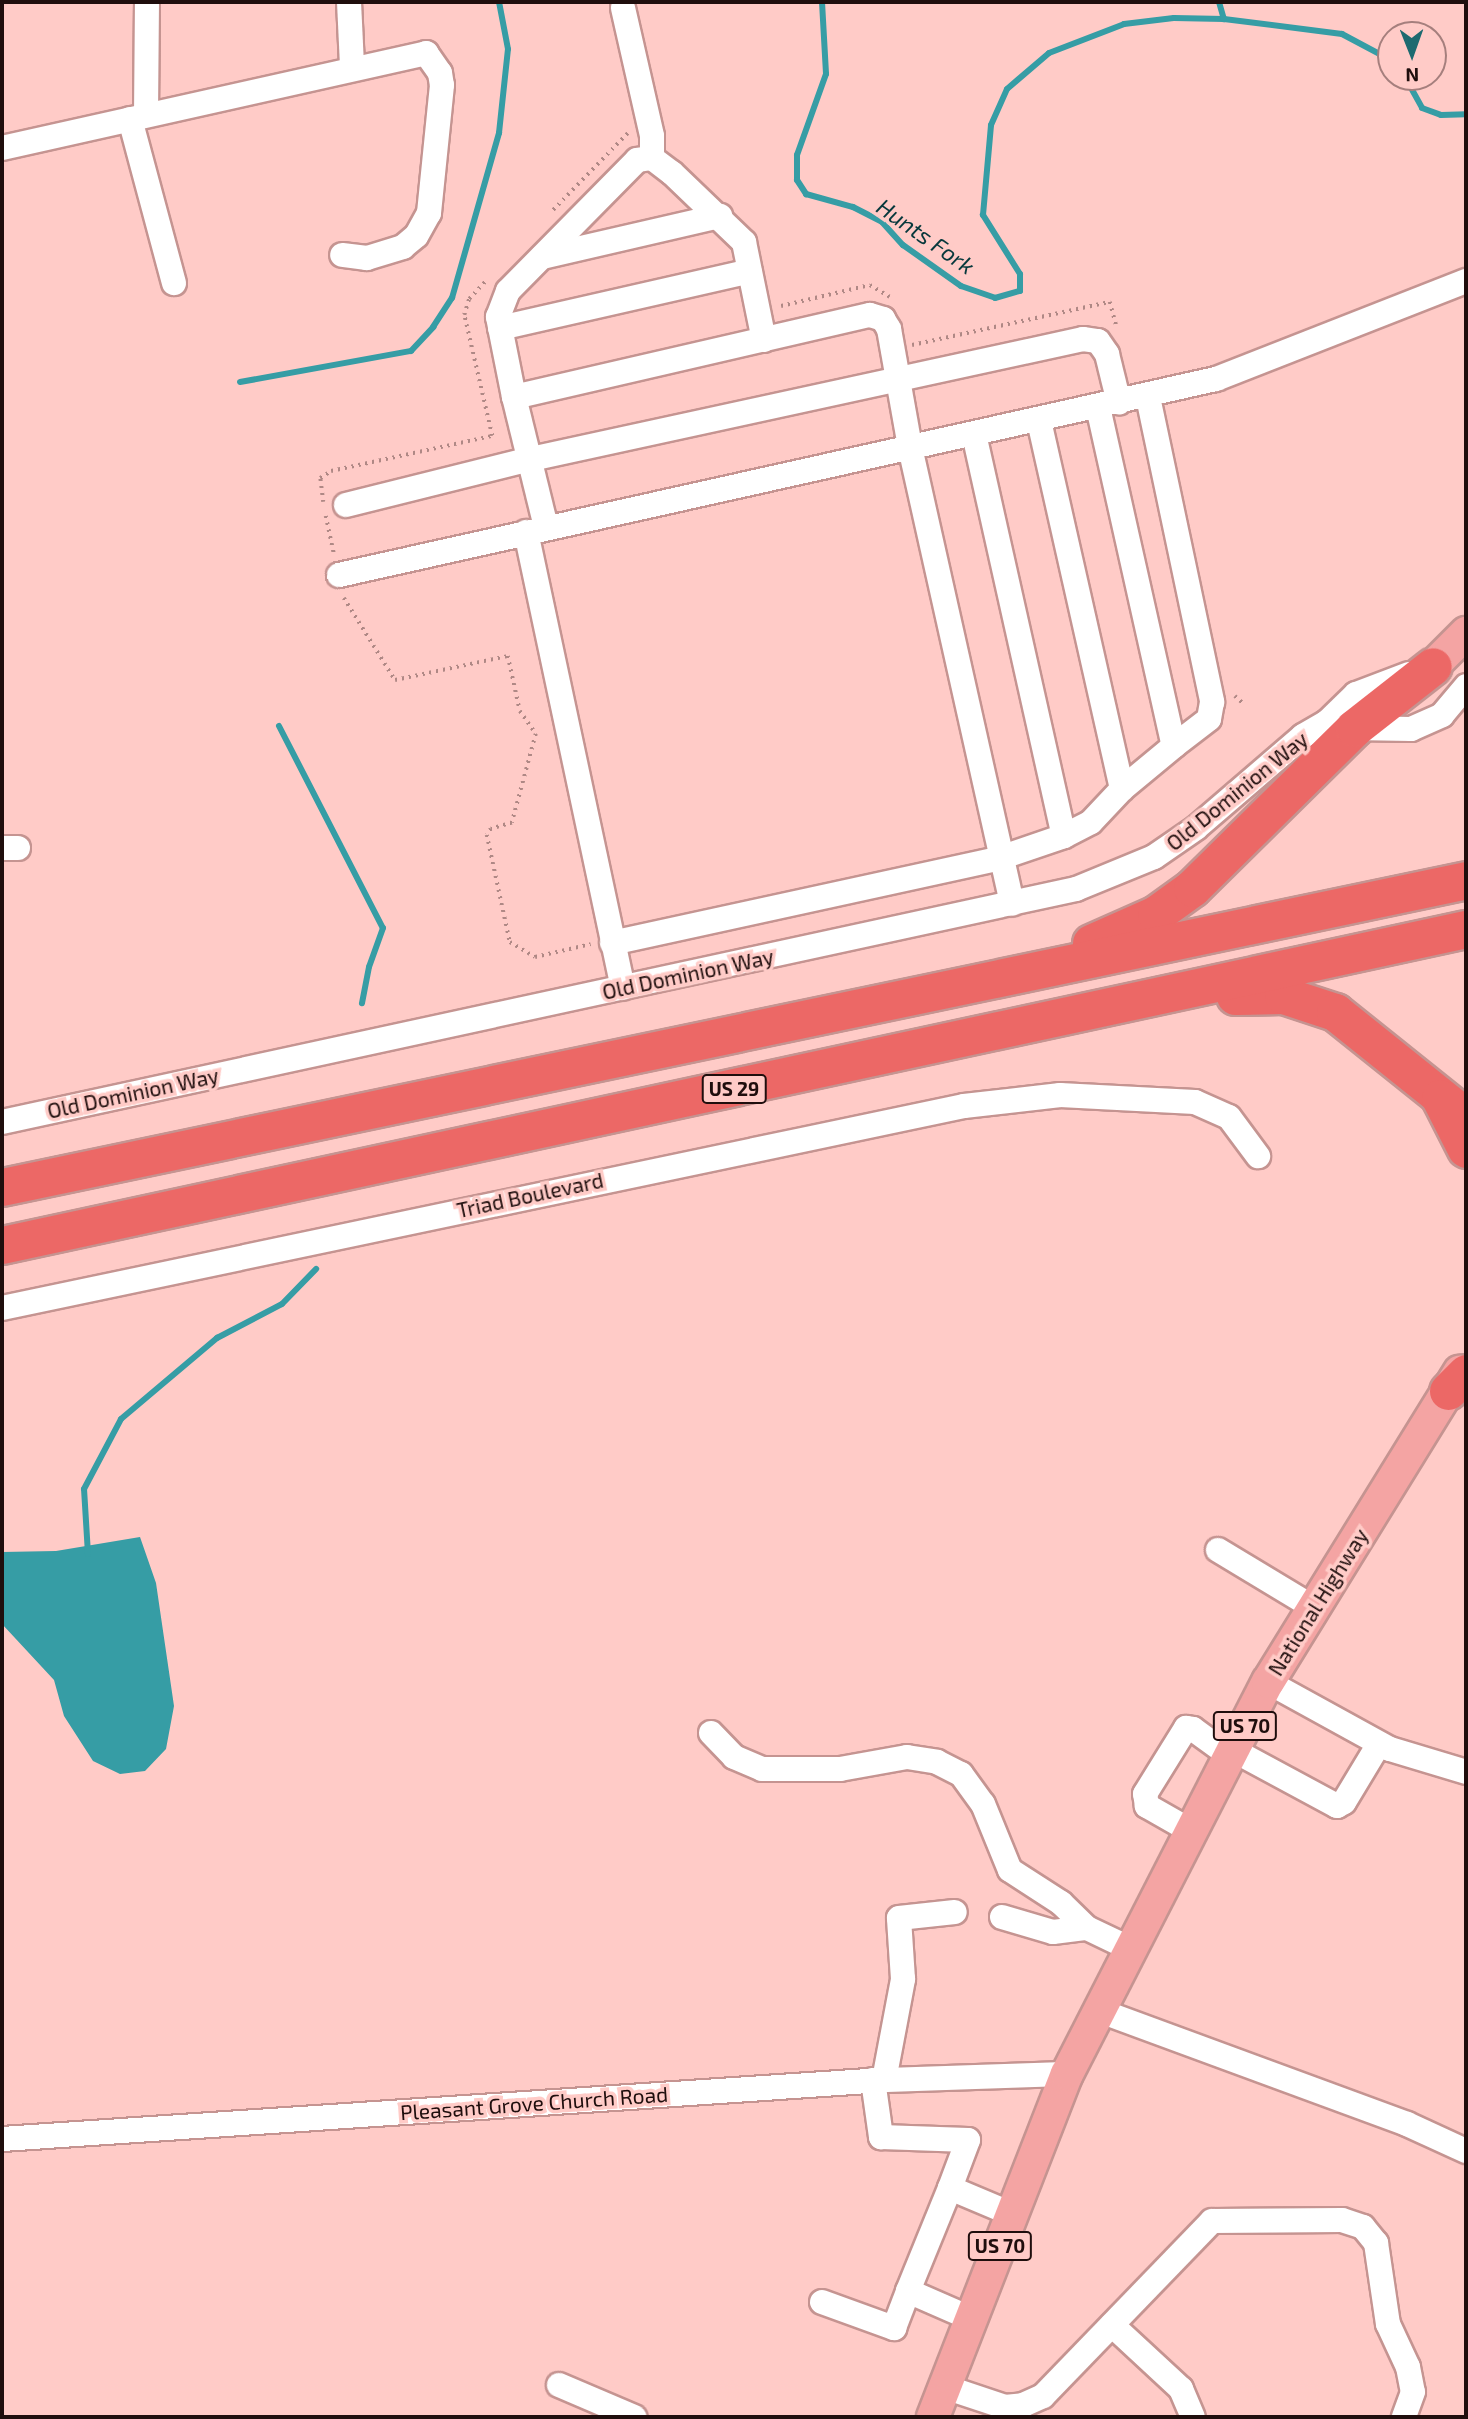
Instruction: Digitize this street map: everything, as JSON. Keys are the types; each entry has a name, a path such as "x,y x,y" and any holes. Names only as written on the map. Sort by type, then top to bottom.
{"highway":[{"path":"855,1009 1032,956 1099,941 1156,914 1192,888 1341,725 1433,666"},
{"path":"2,1187 1466,880"},
{"name":"US 29","path":"2,1245 1129,1004 1466,929"},
{"path":"1129,1004 1261,995 1307,1000 1335,1012 1466,1117"},
{"path":"1438,1094 1466,1149"}],"main road":[{"path":"1433,666 1466,633"},
{"name":"National Highway","path":"1067,2074 1268,1682 1462,1381"},
{"name":"US 70","path":"933,2417 1067,2074"}],"street":[{"path":"147,2 138,117 174,283"},
{"path":"349,2 352,66"},
{"path":"623,8 652,136 652,158"},
{"path":"2,148 419,51 433,61 442,85 433,198 416,236 385,254 351,259 342,255"},
{"path":"623,988 612,943 536,529 531,459 514,397 498,317 508,291 623,170 636,160 652,158 720,216 744,242 764,340"},
{"path":"542,257 720,216"},
{"path":"500,328 750,271"},
{"path":"339,575 536,529 1148,397 1240,371 1466,281"},
{"path":"514,397 870,315 883,319 889,330 910,447 1012,904"},
{"path":"346,505 531,459 1083,339 1098,341 1107,354 1108,405 1174,746"},
{"path":"612,943 1002,855 1064,836 1091,822 1122,789 1209,719 1212,702 1148,397"},
{"path":"1039,420 1122,789"},
{"path":"974,434 1064,836"},
{"path":"1341,725 1411,729 1425,725 1455,703 1466,686"},
{"name":"Old Dominion Way","path":"2,1122 1012,904 1087,885 1154,857 1196,828 1303,736 1341,725"},
{"name":"Triad Boulevard","path":"2,1308 788,1140 964,1106 1060,1095 1195,1102 1229,1117 1258,1156"},
{"path":"1218,1550 1314,1608"},
{"path":"1268,1682 1380,1744 1466,1771"},
{"path":"1191,1831 1147,1805 1145,1794 1185,1728 1193,1728 1231,1753 1337,1806 1344,1802 1380,1744"},
{"path":"711,1733 734,1757 762,1769 840,1769 906,1757 936,1762 961,1773 984,1804 1010,1870 1061,1903 1087,1928 1131,1949"},
{"path":"822,2302 894,2328 968,2140 881,2137 878,2080 903,1979 899,1918 955,1912"},
{"path":"1002,1917 1053,1932 1087,1928"},
{"path":"1100,2011 1407,2124 1466,2151"},
{"name":"Pleasant Grove Church Road","path":"2,2139 878,2080 1067,2074"},
{"path":"950,2188 1012,2214"},
{"path":"945,2387 1024,2411 1050,2390 1212,2221 1342,2220 1363,2227 1376,2243 1388,2324 1408,2367 1413,2392 1410,2416"},
{"path":"908,2291 972,2319"},
{"path":"1112,2325 1181,2389 1193,2417"},
{"path":"559,2385 634,2417"}],"water":[{"path":"140,1537 156,1583 174,1706 166,1749 145,1771 120,1774 93,1761 64,1716 54,1680 2,1624 2,1552 56,1551"}],"waterway":[{"path":"240,382 411,351 433,327 452,298 499,133 508,49 499,2"},
{"name":"Hunts Fork","path":"822,2 826,74 797,155 797,180 806,194 853,207 882,222 903,245 961,286 995,298 1020,291 1020,274 983,215 991,125 1007,89 1049,53 1124,24 1174,18 1224,19 1342,34 1377,53"},
{"path":"1219,2 1224,19"},
{"name":"Hunts Fork","path":"1413,91 1422,108 1441,115 1466,114"},
{"path":"279,726 383,928 369,967 362,1003"},
{"path":"88,1554 84,1489 121,1419 217,1338 282,1304 316,1269"}]}
